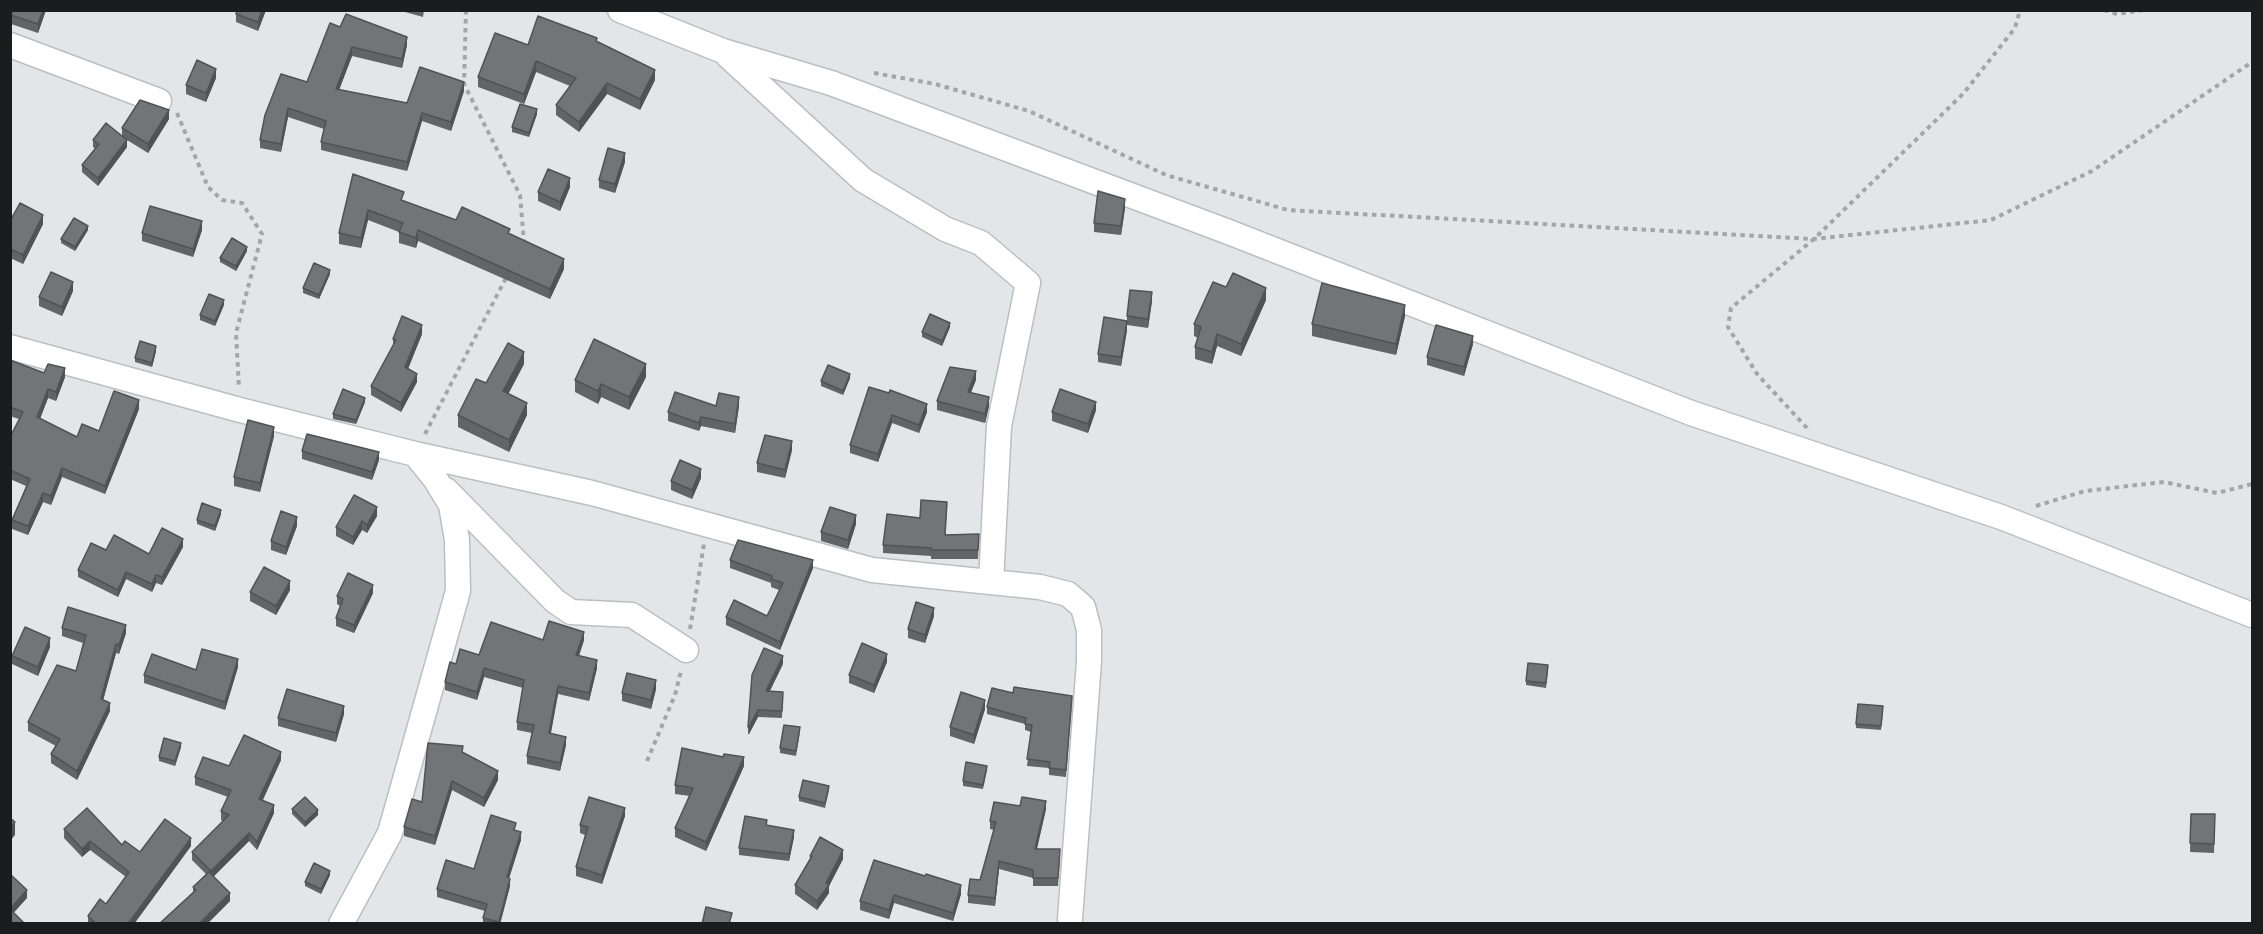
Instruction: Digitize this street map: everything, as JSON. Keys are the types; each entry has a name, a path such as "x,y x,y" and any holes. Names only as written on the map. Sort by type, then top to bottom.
{"street":[{"path":"620,10 723,51 831,83 1226,231 1691,413 2001,517 2253,615"},
{"path":"10,45 159,101"},
{"path":"723,51 863,180 945,229 981,243 1028,283 999,426 991,582"},
{"path":"10,347 240,410 415,454 592,493 872,570 1040,587 1068,594 1083,608 1089,630 1089,661 1070,919"},
{"path":"415,454 436,480 555,601 571,612 632,615 686,650"},
{"path":"341,924 390,833 458,591 457,540 451,505 436,480"}],"path":[{"path":"466,10 465,84 520,195 524,243"},
{"path":"1809,431 1757,374 1728,327 1731,308 1814,239 1963,94 2015,28 2020,10"},
{"path":"2104,10 2117,14 2144,10"},
{"path":"866,72 935,84 1029,111 1166,174 1288,210 1814,239 1991,220 2092,171 2253,62"},
{"path":"159,101 168,101 179,116 208,187 222,200 242,203 262,234 236,333 240,410"},
{"path":"415,454 507,274"},
{"path":"2001,517 2085,491 2164,482 2217,493 2253,484"}],"building":[{"path":"13,10 43,10 38,24 11,15"},
{"path":"237,10 262,10 258,22 236,14"},
{"path":"346,14 407,37 402,59 352,47 336,89 407,103 420,67 464,82 451,122 422,113 407,162 321,142 326,121 288,108 281,144 260,140 265,115 281,74 307,82 330,23 340,27"},
{"path":"538,16 597,38 596,41 655,70 640,99 607,83 579,122 556,105 576,78 536,61 524,94 478,77 495,33 528,45"},
{"path":"197,60 216,69 206,93 186,85"},
{"path":"140,100 169,110 148,144 122,128"},
{"path":"520,104 537,109 529,133 512,127"},
{"path":"106,123 127,140 98,178 82,165 99,144 93,140"},
{"path":"608,148 625,153 615,184 599,180"},
{"path":"548,169 570,178 560,202 538,192"},
{"path":"353,174 404,192 401,200 456,220 462,207 510,229 508,233 564,259 550,289 418,230 416,238 399,232 403,223 368,210 361,238 339,233"},
{"path":"1098,191 1125,199 1121,226 1094,223"},
{"path":"20,203 43,215 23,255 10,249 10,221"},
{"path":"150,206 202,221 193,249 142,233"},
{"path":"74,218 88,226 75,247 61,239"},
{"path":"232,238 247,247 236,266 220,258"},
{"path":"314,263 330,270 319,295 303,288"},
{"path":"51,272 73,282 62,307 39,297"},
{"path":"1233,273 1266,288 1241,344 1217,334 1212,352 1195,347 1201,327 1194,324 1213,282 1226,287"},
{"path":"1322,283 1405,305 1396,344 1312,324"},
{"path":"1130,290 1152,292 1148,319 1127,316"},
{"path":"209,294 224,300 215,321 200,315"},
{"path":"930,314 950,323 942,341 922,332"},
{"path":"402,316 422,325 405,367 417,374 401,403 371,386 396,340 393,339"},
{"path":"1104,317 1127,321 1121,357 1098,354"},
{"path":"1436,325 1473,336 1464,367 1427,357"},
{"path":"594,339 646,364 629,397 601,384 598,391 575,380"},
{"path":"140,341 156,346 152,363 135,358"},
{"path":"508,343 524,352 503,391 527,403 509,440 458,415 476,379 486,383"},
{"path":"10,360 44,373 48,364 65,368 56,392 48,389 37,417 77,437 82,424 99,431 114,391 139,400 105,486 62,468 51,496 43,493 28,526 12,520 30,479 10,470 10,437 23,412 10,407"},
{"path":"828,365 850,374 843,391 821,381"},
{"path":"950,367 976,371 968,392 989,397 985,414 937,401"},
{"path":"869,387 889,393 890,390 927,404 919,425 892,415 878,454 850,445"},
{"path":"343,389 365,398 356,420 333,414"},
{"path":"1060,389 1096,402 1088,424 1052,412"},
{"path":"675,392 716,406 719,393 739,397 735,424 701,417 699,423 668,412"},
{"path":"248,420 274,427 260,483 234,477"},
{"path":"307,434 379,452 372,472 302,451"},
{"path":"765,435 792,441 785,470 757,463"},
{"path":"680,460 701,469 692,490 671,481"},
{"path":"354,495 377,507 367,525 362,521 353,537 336,527"},
{"path":"921,500 947,502 945,535 979,534 978,550 931,550 931,548 883,545 887,514 920,518"},
{"path":"202,503 221,510 215,526 197,520"},
{"path":"830,507 856,515 848,540 821,532"},
{"path":"281,511 297,517 286,547 271,541"},
{"path":"162,528 183,539 162,577 156,575 152,584 126,572 118,590 78,570 91,543 106,550 114,535 149,554"},
{"path":"738,540 813,560 780,642 726,617 734,600 767,616 783,583 771,579 772,576 730,560"},
{"path":"264,567 290,581 276,606 250,592"},
{"path":"348,573 373,585 354,625 336,618 343,599 337,596"},
{"path":"916,602 934,608 925,635 908,629"},
{"path":"68,607 126,625 119,645 116,644 101,699 110,703 77,771 51,754 60,739 28,722 57,665 76,671 86,635 62,628"},
{"path":"549,621 584,632 576,655 597,660 589,693 558,686 549,733 566,737 560,763 527,756 534,725 517,722 524,680 484,668 477,692 445,682 450,662 456,664 460,649 479,655 491,622 543,640"},
{"path":"25,627 50,638 38,667 12,656"},
{"path":"862,643 887,654 874,685 849,675"},
{"path":"764,648 783,656 766,691 783,692 782,711 758,710 748,727 752,675"},
{"path":"202,649 238,659 225,702 144,675 152,654 196,670"},
{"path":"1528,663 1548,665 1546,683 1526,681"},
{"path":"627,673 656,680 651,700 622,693"},
{"path":"1014,687 1072,696 1066,770 1049,768 1050,762 1027,759 1032,725 1025,724 1026,718 987,707 992,688 1013,693"},
{"path":"287,689 344,706 336,733 278,718"},
{"path":"961,692 985,700 974,735 950,727"},
{"path":"1858,704 1883,706 1881,726 1856,724"},
{"path":"784,725 800,727 796,751 780,748"},
{"path":"244,735 281,752 259,799 274,805 257,842 249,833 211,871 192,852 229,815 221,811 231,790 195,777 203,757 229,766"},
{"path":"164,738 181,743 175,761 159,757"},
{"path":"428,743 463,746 462,752 498,771 484,798 452,781 435,836 404,827 412,799 422,802"},
{"path":"682,748 723,757 724,754 744,757 706,842 675,828 693,788 675,785"},
{"path":"966,762 987,766 983,785 963,781"},
{"path":"803,780 829,786 825,803 799,797"},
{"path":"305,797 318,810 305,822 292,809"},
{"path":"589,797 625,808 602,875 576,867 588,827 580,825"},
{"path":"1022,797 1046,801 1035,849 1060,849 1058,878 1033,878 1033,870 999,861 995,898 968,895 970,879 980,880 996,822 990,821 994,802 1020,806"},
{"path":"87,808 122,845 125,841 140,852 165,819 191,838 128,924 96,924 88,916 100,899 106,904 129,872 90,841 82,849 64,829"},
{"path":"2191,814 2215,814 2214,844 2190,843"},
{"path":"491,815 516,823 514,830 521,832 507,877 510,879 499,922 483,918 487,904 437,889 446,860 474,869"},
{"path":"745,816 767,820 766,825 794,830 789,854 739,848"},
{"path":"10,818 15,822 10,828"},
{"path":"820,837 843,850 826,883 829,885 817,901 795,885"},
{"path":"874,860 961,885 953,913 894,895 889,910 860,901"},
{"path":"314,863 330,871 321,889 305,882"},
{"path":"209,872 230,893 199,924 159,924 196,890 193,887"},
{"path":"10,874 27,890 10,909"},
{"path":"706,907 732,913 729,924 702,924"},
{"path":"10,909 25,924 10,924"}]}
